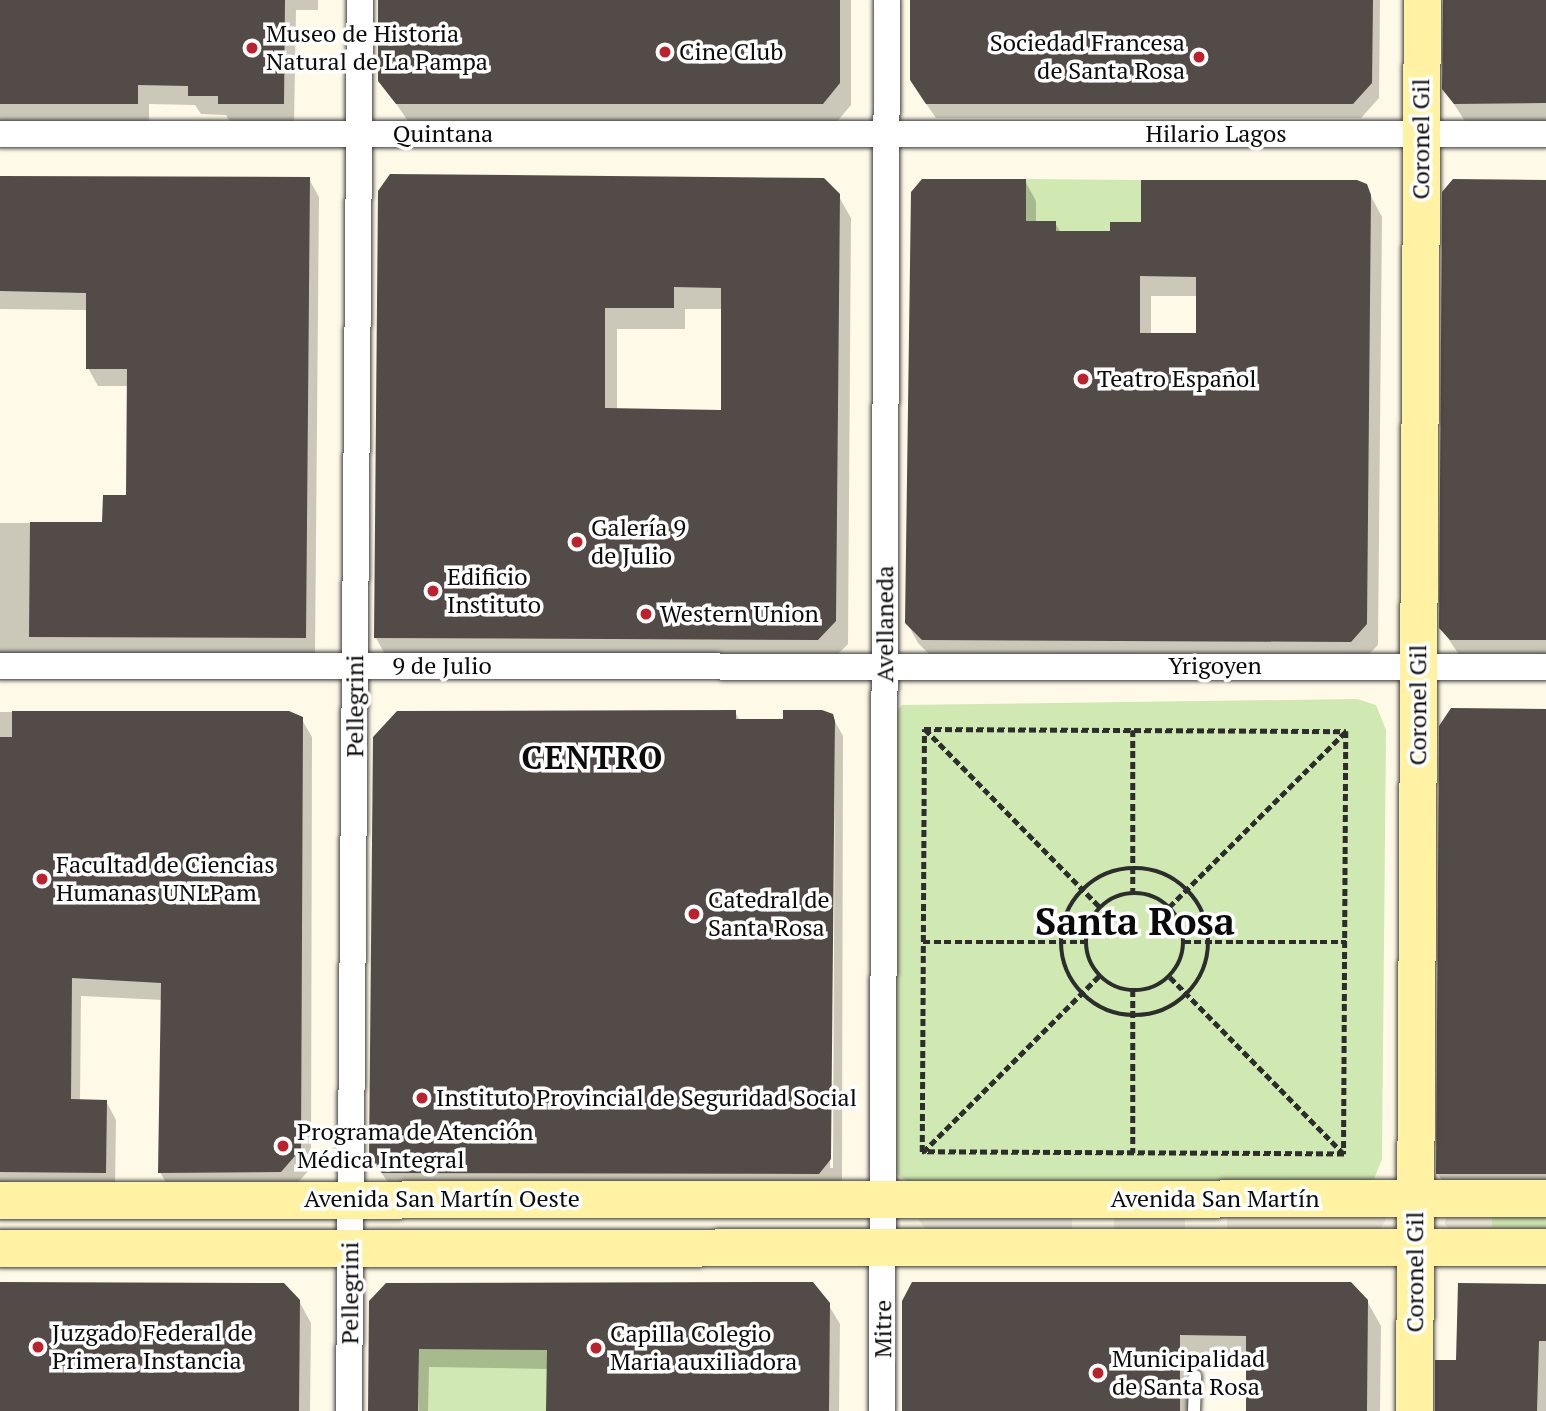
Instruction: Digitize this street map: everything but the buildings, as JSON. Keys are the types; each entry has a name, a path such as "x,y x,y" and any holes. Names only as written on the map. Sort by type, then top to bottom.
{"main road":[{"name":"Coronel Gil","path":"1415,1411 1422,0"},
{"name":"Avenida San Martín","path":"883,1199 1546,1198"},
{"name":"Avenida San Martín Oeste","path":"0,1200 883,1199"},
{"path":"1093,1199 1093,1247"},
{"path":"1206,1199 1206,1247"},
{"name":"Avenida San Martín Oeste","path":"0,1248 883,1247"},
{"name":"Avenida San Martín","path":"883,1247 1546,1247"}],"street":[{"name":"Pellegrini","path":"349,1411 360,0"},
{"name":"Avellaneda","path":"883,1247 887,0"},
{"name":"Quintana","path":"0,134 886,134"},
{"name":"Hilario Lagos","path":"886,134 1546,134"},
{"name":"9 de Julio","path":"0,666 885,666"},
{"name":"Yrigoyen","path":"885,666 1546,667"},
{"name":"Mitre","path":"883,1247 883,1411"}],"lane":[{"path":"1195,1376 1195,1411"}],"path":[{"path":"925,729 1346,731"},
{"path":"925,729 1100,907"},
{"path":"922,1152 925,729"},
{"path":"1133,730 1133,892"},
{"path":"1169,907 1346,731"},
{"path":"1344,1154 1346,731"},
{"path":"1133,868 1162,873 1187,889 1204,914 1209,942 1203,970 1187,994 1162,1010 1133,1015 1100,1007 1082,993 1068,972 1061,942 1071,905 1083,889 1114,871 1133,868"},
{"path":"1133,892 1158,899 1169,907 1183,929 1184,942 1170,976 1156,986 1133,990 1099,976 1090,964 1086,942 1091,919 1100,907 1133,892"},
{"path":"923,942 1086,942"},
{"path":"1184,942 1346,942"},
{"path":"922,1152 1099,976"},
{"path":"1170,976 1344,1154"},
{"path":"1133,990 1133,1153"},
{"path":"922,1152 1344,1154"}],"green space":[{"path":"1026,179 1141,180 1141,222 1110,231 1056,231 1026,221"},
{"path":"1357,699 1376,705 1386,730 1382,1159 1374,1179 1363,1183 911,1184 895,1173 897,711 902,705"},
{"path":"1492,1211 1546,1211 1546,1231 1492,1231"},
{"path":"419,1349 547,1349 547,1411 419,1411"}],"shaded area":[{"path":"1072,1211 1072,1230 926,1230 919,1220 921,1214"},
{"path":"1114,1211 1185,1211 1185,1230 1114,1230"},
{"path":"1227,1211 1385,1216 1386,1219 1380,1230 1227,1231"},
{"path":"1492,1211 1492,1231 1449,1229 1445,1224 1447,1215"}],"place":[{"name":"Museo de Historia Natural de La Pampa","path":"252,48"},
{"name":"Cine Club","path":"665,52"},
{"name":"Sociedad Francesa de Santa Rosa","path":"1199,57"},
{"name":"Teatro Español","path":"1083,379"},
{"name":"Galería 9 de Julio","path":"577,542"},
{"name":"Edificio Instituto","path":"433,591"},
{"name":"Western Union","path":"646,614"},
{"name":"Facultad de Ciencias Humanas UNLPam","path":"42,879"},
{"name":"Catedral de Santa Rosa","path":"694,914"},
{"name":"Instituto Provincial de Seguridad Social","path":"422,1098"},
{"name":"Programa de Atención Médica Integral","path":"283,1146"},
{"name":"Juzgado Federal de Primera Instancia","path":"38,1347"},
{"name":"Capilla Colegio Maria auxiliadora","path":"596,1348"},
{"name":"Municipalidad de Santa Rosa","path":"1098,1373"}],"district":[{"name":"CENTRO","path":"593,757"},
{"name":"Santa Rosa","path":"1135,922"}]}
